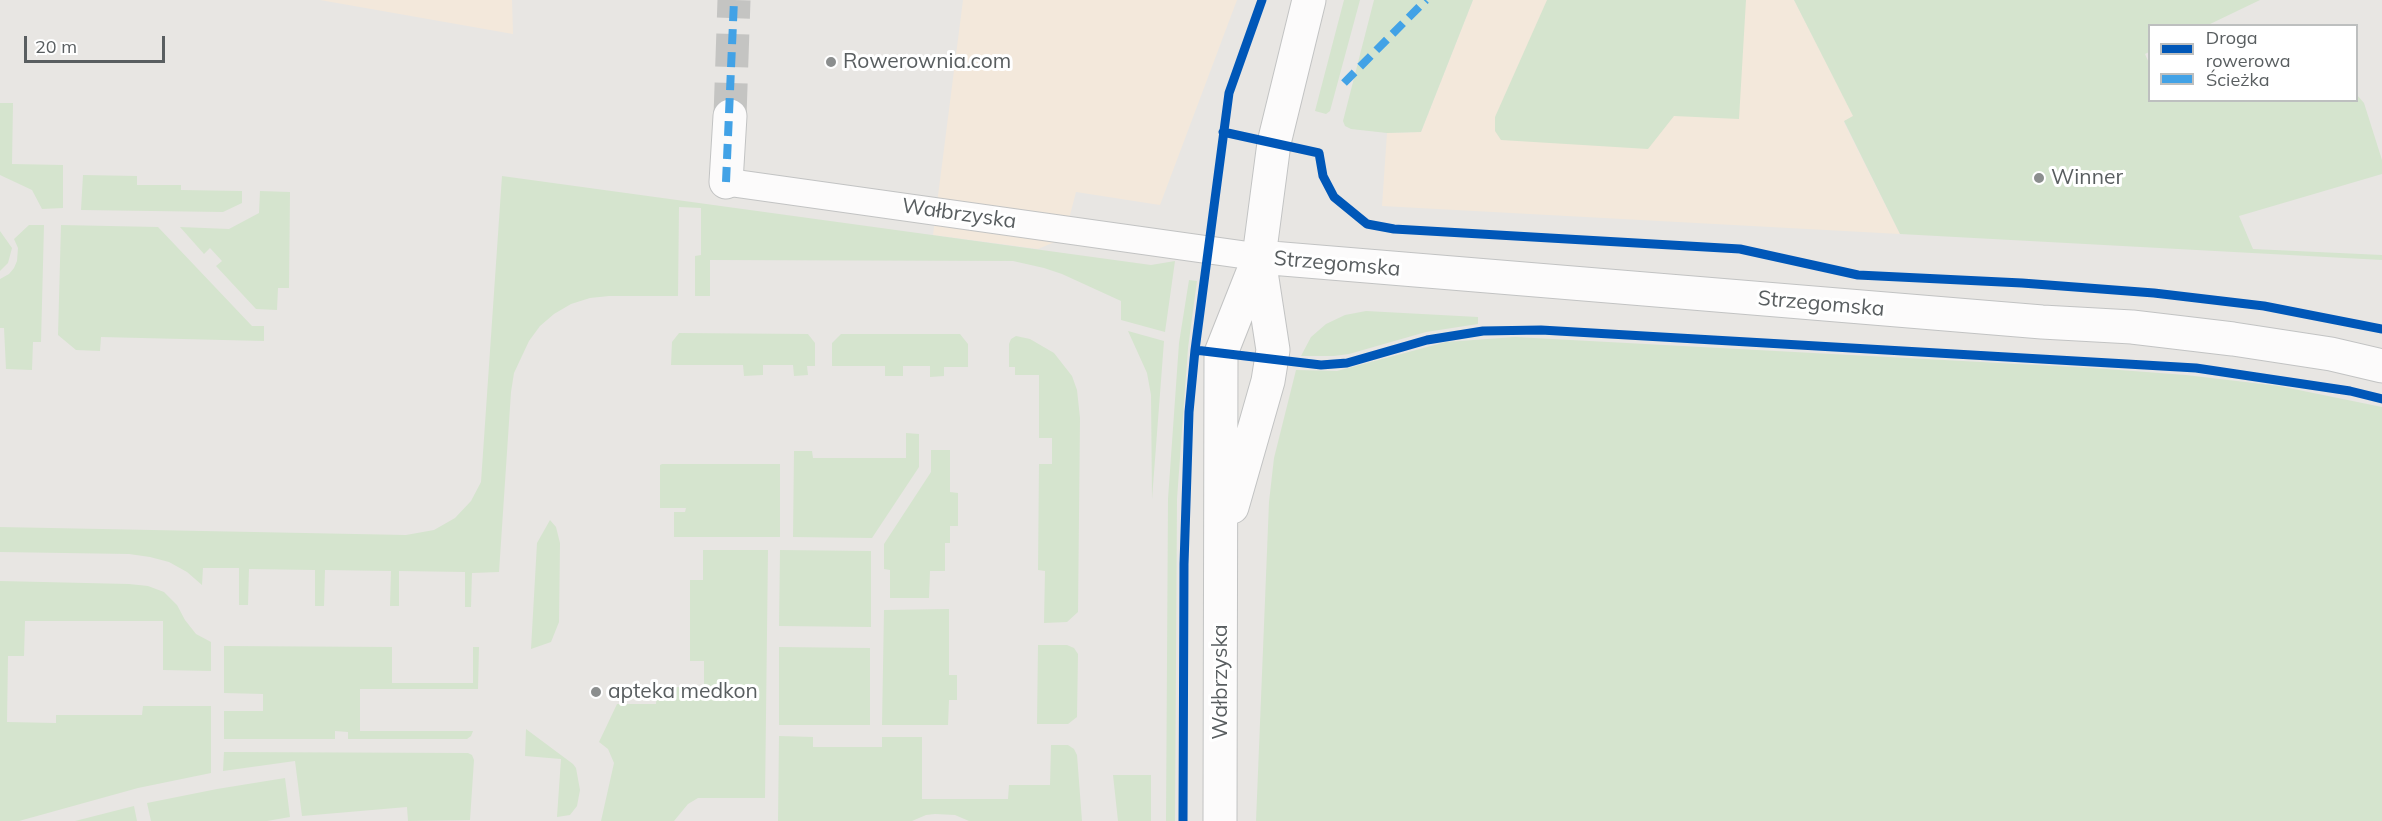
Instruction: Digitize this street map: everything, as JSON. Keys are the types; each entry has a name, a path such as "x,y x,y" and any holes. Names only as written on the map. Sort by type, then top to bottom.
{"street":[{"name":"Wałbrzyska","path":"1220,821 1221,353 1259,257 1274,143 1309,0"},
{"name":"Wałbrzyska","path":"726,182 730,116"},
{"name":"Wałbrzyska","path":"1221,543 1268,381 1273,350 1259,257"},
{"name":"Strzegomska","path":"1259,257 1994,318 2132,327 2331,354 2382,366"}],"lane":[{"name":"Wałbrzyska","path":"726,182 1259,257"}],"shaded area":[{"path":"320,0 512,0 513,34"},
{"path":"963,0 1237,0 1160,205 1076,192 1064,238 1038,249 933,235"},
{"path":"1473,0 1794,0 1854,117 1844,122 1900,234 1382,206 1387,133 1421,132"}],"green space":[{"path":"1344,0 1360,0 1330,111 1326,114 1315,111"},
{"path":"1374,0 1473,0 1421,132 1387,133 1351,129 1345,126 1343,121"},
{"path":"1547,0 1746,0 1739,119 1674,116 1648,149 1501,140 1495,131 1495,117"},
{"name":"Winner","path":"1794,0 2260,0 2210,24 2148,24 2148,52 2145,54 2148,61 2148,102 2358,102 2358,96 2364,103 2382,160 2382,174 2239,216 2253,249 2382,255 2382,260 1900,234 1844,121 1853,116"},
{"path":"0,103 13,103 12,164 63,165 63,208 42,209 32,190 0,175"},
{"path":"83,175 137,176 137,185 181,185 181,190 242,191 242,203 223,212 81,210"},
{"path":"502,176 1151,265 1175,261 1165,332 1121,320 1121,301 1062,274 1013,261 710,260 710,296 695,296 695,256 701,255 701,208 679,207 678,296 590,298 571,304 554,314 540,326 529,341 514,373 511,392 499,572 472,573 471,607 465,607 465,572 399,571 399,606 390,606 391,571 325,570 324,606 315,606 315,570 249,569 248,605 239,605 239,568 203,568 202,585 187,572 169,562 150,557 129,554 0,552 0,527 406,535 434,530 455,518 471,501 481,482"},
{"path":"260,191 290,192 289,288 278,288 277,310 256,309 216,266 222,261 210,248 204,254 180,227 229,229 259,213"},
{"path":"29,225 44,225 41,342 33,342 32,370 6,369 4,328 0,328 0,279 14,268 18,248 14,239"},
{"path":"61,225 158,227 252,326 264,326 264,341 101,337 100,351 76,350 58,335"},
{"path":"0,231 12,248 8,263 0,271"},
{"path":"1189,280 1197,281 1188,348 1177,499 1175,821 1166,821 1168,499 1179,343"},
{"path":"1366,311 1478,317 1478,324 1426,332 1349,354 1301,356 1311,337 1326,324 1345,315"},
{"path":"1128,331 1164,341 1152,499 1151,395 1147,373"},
{"path":"679,333 808,334 815,343 815,366 807,366 808,375 794,376 793,365 763,365 763,375 744,376 743,365 671,365 672,342"},
{"path":"841,334 960,334 968,344 968,367 944,367 944,376 930,377 930,366 903,366 903,376 885,376 885,366 832,366 832,343"},
{"path":"1016,336 1030,339 1054,353 1072,376 1077,390 1080,418 1078,612 1067,622 1044,623 1045,571 1038,570 1039,464 1052,464 1052,438 1039,438 1039,375 1015,375 1015,367 1009,367 1009,344"},
{"path":"1515,337 2186,375 2279,386 2382,407 2382,821 1256,821 1269,502 1274,458 1296,370 1337,371 1446,342"},
{"path":"906,433 919,434 919,467 872,538 793,537 794,451 812,451 813,458 906,458"},
{"path":"931,450 950,450 950,492 958,493 958,526 950,526 950,543 945,543 945,571 930,571 929,598 890,598 890,570 884,569 884,544 931,472"},
{"path":"780,464 780,537 674,537 674,512 685,512 686,508 660,508 660,465"},
{"path":"550,520 556,527 560,543 559,622 551,642 531,649 537,543"},
{"path":"703,550 768,550 765,798 698,798 688,804 674,821 601,821 614,763 608,749 599,742 617,704 656,704 657,687 704,687 704,661 690,661 690,580 703,580"},
{"path":"780,550 871,551 871,627 779,626"},
{"path":"0,581 129,584 148,586 164,592 177,605 196,634 211,642 211,671 163,670 163,621 25,621 24,656 8,656 7,722 56,723 56,715 142,715 143,706 211,706 211,773 138,788 19,821 0,821"},
{"path":"949,609 949,675 957,675 957,700 949,700 948,725 882,725 884,610"},
{"path":"1038,645 1067,645 1074,648 1078,654 1077,717 1068,724 1037,724"},
{"path":"224,646 392,647 392,683 473,683 473,647 479,647 478,689 360,689 360,731 473,731 467,739 348,739 348,732 335,731 335,739 224,739 224,711 263,711 263,694 224,693"},
{"path":"779,647 870,648 870,725 779,725"},
{"path":"526,729 576,768 580,790 577,806 570,815 557,817 561,759 525,756"},
{"path":"779,736 813,737 813,747 882,747 882,737 922,737 922,799 1008,799 1009,785 1050,785 1051,745 1068,745 1077,755 1082,821 969,821 955,815 935,814 912,821 778,821"},
{"path":"224,752 468,753 474,760 470,820 408,821 407,807 302,816 295,761 223,771"},
{"path":"1113,775 1151,775 1151,821 1118,821"},
{"path":"285,778 290,817 267,821 151,821 147,803"},
{"path":"134,806 137,821 75,821"}],"tunnel":[{"path":"730,116 734,0"}],"marked path":[{"path":"726,182 734,0"},
{"path":"1344,83 1426,0"}],"cycle path":[{"path":"1183,821 1184,564 1189,412 1229,93 1262,0"},
{"path":"1223,132 1319,153 1323,176 1334,197 1367,224 1394,229 1740,249 1858,275 2022,283 2154,293 2264,306 2382,329"},
{"path":"1195,350 1321,365 1347,363 1427,340 1483,331 1541,330 2196,368 2350,391 2382,399"}],"place":[{"name":"Rowerownia.com","path":"831,62"},
{"name":"Winner","path":"2039,178"},
{"name":"apteka medkon","path":"596,692"}]}
